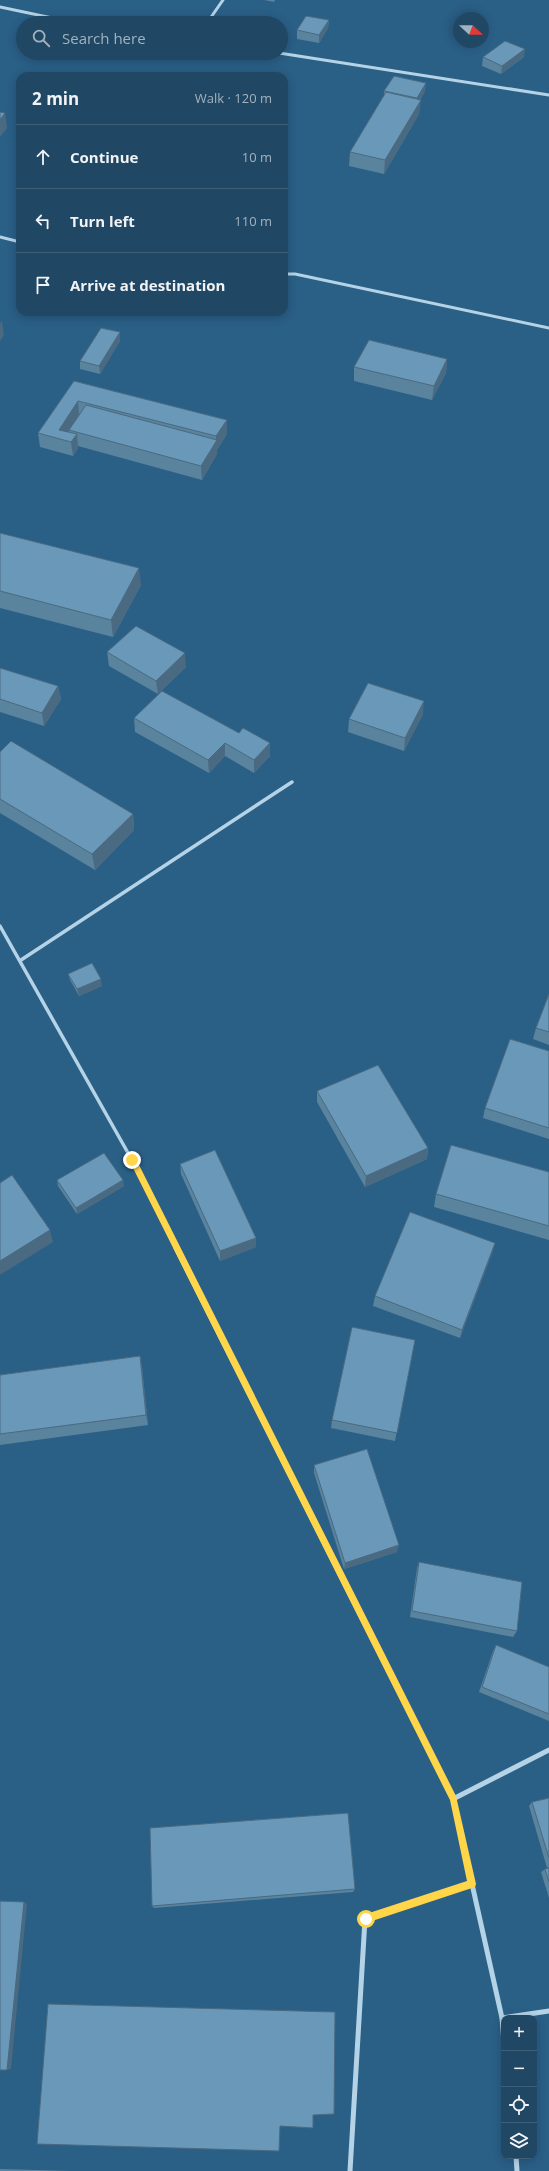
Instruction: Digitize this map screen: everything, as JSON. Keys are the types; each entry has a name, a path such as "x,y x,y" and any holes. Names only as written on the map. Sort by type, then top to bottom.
{"street":[{"path":"211,16 223,0"},
{"path":"0,7 43,16"},
{"path":"288,54 549,96"},
{"path":"0,238 16,241"},
{"path":"288,274 295,274 549,328"},
{"path":"21,960 292,782"},
{"path":"0,926 21,960 132,1160 453,1799 501,2015"},
{"path":"453,1799 549,1750"},
{"path":"350,2171 366,1919 472,1884"},
{"path":"522,2015 549,2011"},
{"path":"516,2159 517,2171"}],"building":[{"path":"306,16 329,20 319,35 297,30"},
{"path":"505,41 525,49 502,66 483,57"},
{"path":"394,76 426,83 417,98 384,91"},
{"path":"386,92 421,100 385,160 350,152"},
{"path":"0,112 5,113 0,120"},
{"path":"101,328 120,332 99,366 80,361"},
{"path":"369,340 447,359 434,386 354,367"},
{"path":"74,381 227,420 216,436 78,401 59,430 77,434 71,442 38,433"},
{"path":"86,405 217,440 201,466 69,430"},
{"path":"0,533 139,568 111,620 0,591"},
{"path":"136,626 185,653 156,681 107,652"},
{"path":"0,668 58,686 42,713 0,699"},
{"path":"368,683 424,701 405,738 349,719"},
{"path":"162,691 239,733 243,728 270,743 254,760 225,743 208,760 134,718"},
{"path":"11,741 133,814 92,854 0,799 0,752"},
{"path":"92,963 101,979 77,989 68,974"},
{"path":"549,994 549,1032 536,1028"},
{"path":"510,1039 549,1051 549,1128 485,1108"},
{"path":"378,1065 428,1148 366,1176 317,1091"},
{"path":"451,1145 549,1172 549,1226 436,1194"},
{"path":"215,1150 256,1238 220,1251 180,1164"},
{"path":"104,1153 123,1180 76,1208 57,1180"},
{"path":"12,1175 50,1230 0,1261 0,1183"},
{"path":"410,1212 495,1243 462,1330 375,1296"},
{"path":"352,1327 415,1340 397,1433 332,1420"},
{"path":"140,1356 146,1415 0,1434 0,1375"},
{"path":"367,1449 399,1545 345,1563 314,1465"},
{"path":"419,1562 522,1582 517,1631 412,1611"},
{"path":"496,1645 549,1667 549,1714 482,1687"},
{"path":"549,1798 549,1858 532,1802"},
{"path":"348,1813 355,1889 152,1906 150,1828"},
{"path":"549,1868 549,1882 545,1869"},
{"path":"0,1901 24,1902 7,2070 0,2070"},
{"path":"48,2004 335,2012 334,2114 313,2115 313,2128 280,2126 279,2151 37,2144"}],"route":[{"path":"132,1160 453,1799 472,1884 366,1919"}]}
